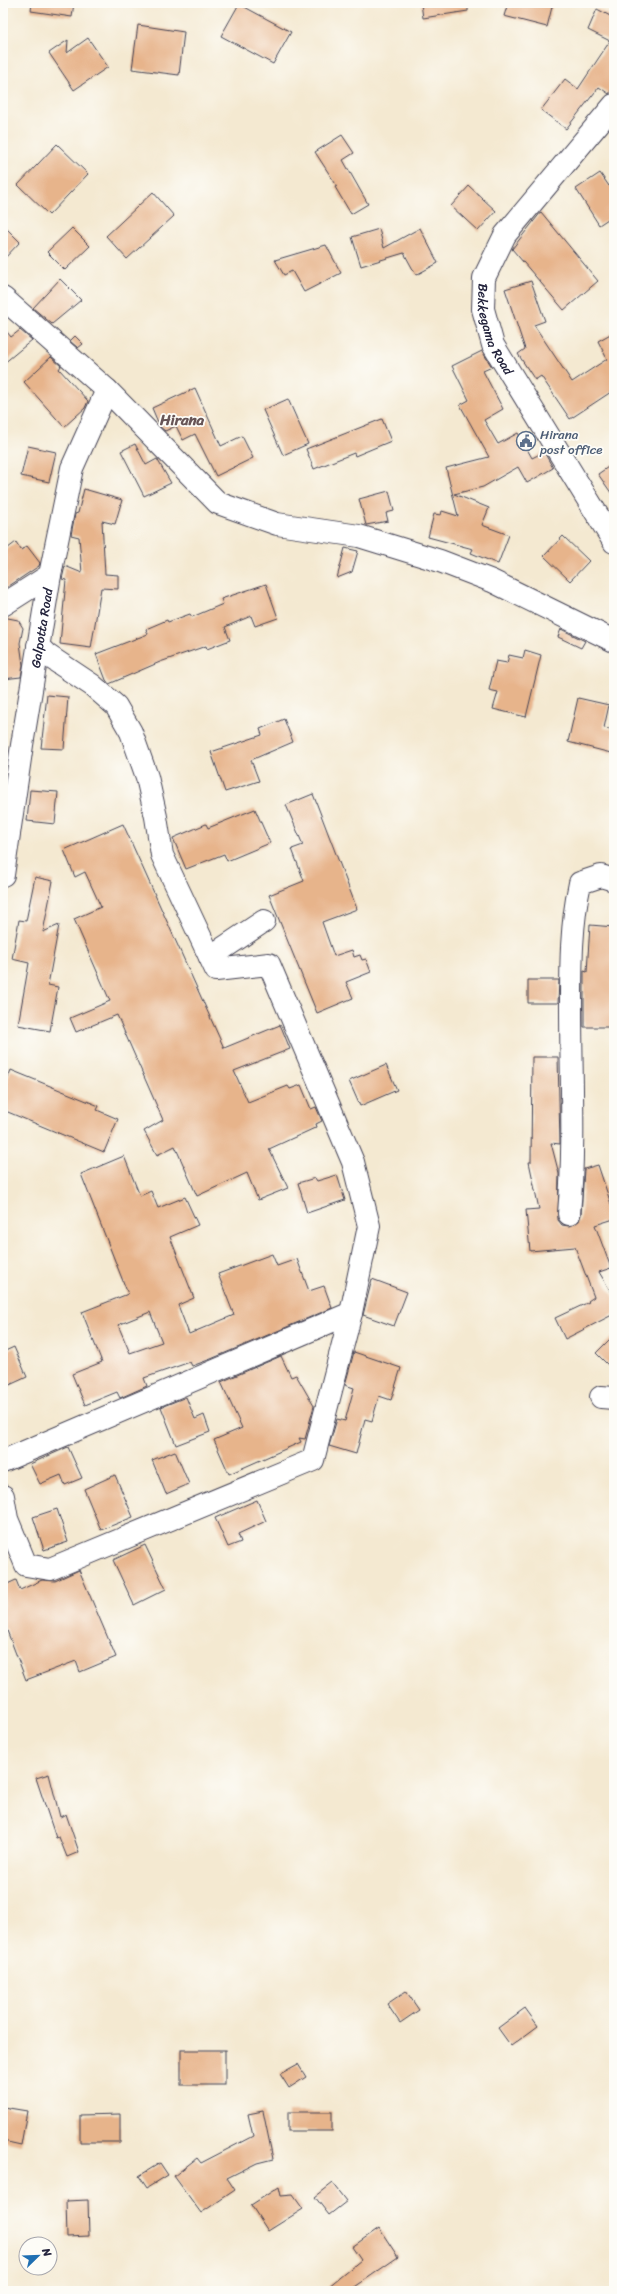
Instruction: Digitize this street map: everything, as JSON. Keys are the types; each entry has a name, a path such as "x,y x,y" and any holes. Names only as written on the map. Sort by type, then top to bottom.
{"street":[{"name":"Bekkegama Road","path":"614,105 505,235 484,278 483,309 493,345 614,542"},
{"path":"3,298 107,390 218,503 277,524 359,536 440,561 492,581 614,641"},
{"name":"Galpotta Road","path":"3,874 22,745 50,575 72,468 107,390"},
{"path":"3,605 50,575"},
{"path":"3,1496 7,1519 26,1565 50,1569 312,1460 351,1313 369,1226 353,1162 269,964 216,970 162,855 156,817 147,777 131,732 116,706 92,685 47,655 38,646"},
{"path":"3,759 22,745"},
{"path":"569,1214 572,1175 571,977 573,914 580,883 601,876 614,880"},
{"path":"210,958 264,921"},
{"path":"3,1461 351,1313"}],"building":[{"path":"32,3 74,3 72,17 31,11"},
{"path":"421,3 468,3 468,11 423,18"},
{"path":"508,3 553,3 547,27 504,16"},
{"path":"239,4 291,32 273,64 221,36"},
{"path":"597,9 614,18 614,86 609,94 599,87 566,129 541,110 565,79 578,89 610,41 588,30"},
{"path":"138,25 184,32 179,75 132,69"},
{"path":"88,38 108,67 74,90 49,53 68,40 67,53"},
{"path":"342,135 354,153 343,160 368,204 351,214 335,187 337,186 315,152"},
{"path":"57,144 88,174 49,215 18,185"},
{"path":"600,173 609,186 614,183 614,215 599,225 576,189"},
{"path":"469,186 496,211 478,231 451,206"},
{"path":"153,192 174,216 127,259 106,236"},
{"path":"541,212 598,281 564,310 512,249"},
{"path":"3,225 20,242 3,260"},
{"path":"72,228 90,246 65,270 47,252"},
{"path":"420,228 438,263 416,275 404,253 361,266 352,237 379,229 384,248"},
{"path":"326,245 341,273 304,292 292,271 284,275 275,260"},
{"path":"60,279 81,300 52,324 33,308"},
{"path":"531,281 545,321 534,325 572,382 607,359 598,341 614,332 614,390 570,419 541,376 535,380 518,354 525,349 505,289"},
{"path":"3,327 11,337 20,330 32,340 3,364"},
{"path":"75,336 83,344 78,348 70,341"},
{"path":"482,351 492,367 483,371 503,409 484,420 498,444 518,433 532,458 544,452 553,468 527,483 518,467 483,487 454,494 489,508 482,525 509,535 498,564 471,553 473,549 428,537 434,514 441,515 442,511 458,516 446,468 489,457 460,405 469,400 452,366"},
{"path":"51,357 61,366 59,369 88,401 85,408 64,427 24,382"},
{"path":"195,388 221,446 242,436 253,458 216,476 195,434 183,440 176,426 165,431 160,427 152,408"},
{"path":"288,399 308,444 283,455 263,410"},
{"path":"382,419 391,441 355,456 354,453 314,469 306,449"},
{"path":"135,444 146,465 157,459 171,483 144,496 121,451"},
{"path":"28,446 56,452 49,482 21,476"},
{"path":"614,463 614,497 598,474"},
{"path":"84,489 122,500 115,524 102,521 105,574 118,575 118,589 101,588 91,648 60,644 66,580 62,579 65,566 82,573 79,537 71,535 75,514 78,513"},
{"path":"389,491 394,511 386,513 388,521 366,525 359,499"},
{"path":"563,536 589,561 570,581 544,556"},
{"path":"16,542 21,550 27,546 40,563 39,566 3,590 3,552"},
{"path":"345,548 358,551 352,572 337,578"},
{"path":"266,584 278,618 255,626 251,616 225,627 230,640 207,649 206,646 160,662 109,684 106,680 96,654 148,634 146,629 167,620 168,622 190,614 192,617 223,604 221,599"},
{"path":"3,617 18,620 23,628 20,643 23,665 21,677 3,679"},
{"path":"561,629 585,641 581,648 558,637"},
{"path":"525,650 541,655 526,717 493,709 498,692 489,690 496,661 507,663 509,655 523,658"},
{"path":"47,695 68,697 64,749 41,748"},
{"path":"578,698 609,705 604,728 614,730 611,753 568,742"},
{"path":"284,719 293,742 251,760 259,781 225,792 211,752 262,735 260,729"},
{"path":"30,790 58,792 55,824 27,821"},
{"path":"313,794 357,909 322,922 334,956 352,950 354,957 360,955 362,960 366,959 371,972 346,982 353,998 317,1013 269,895 304,881 292,849 303,845 286,805"},
{"path":"255,809 270,843 227,861 224,854 186,869 173,838 206,824 208,828"},
{"path":"123,824 224,1048 280,1025 282,1029 290,1049 234,1071 248,1102 288,1086 290,1089 301,1085 311,1109 316,1107 322,1121 316,1124 317,1127 269,1149 288,1188 258,1200 247,1173 197,1196 175,1146 157,1155 144,1131 163,1120 117,1015 76,1032 70,1018 110,1001 74,919 101,907 85,872 75,877 64,850"},
{"path":"35,877 53,881 43,932 59,925 48,985 58,987 50,1031 18,1025 29,963 12,959 19,920 26,921"},
{"path":"590,925 614,927 614,1027 584,1027 584,971 587,972"},
{"path":"528,980 559,980 558,1003 528,1003"},
{"path":"532,1057 558,1057 560,1144 551,1143 559,1174 558,1220 562,1225 569,1226 579,1221 581,1215 584,1169 598,1165 614,1213 614,1219 595,1225 611,1268 599,1272 614,1297 614,1314 565,1339 555,1318 589,1302 588,1301 594,1297 575,1247 530,1251 526,1210 539,1209 529,1162 531,1162"},
{"path":"386,1065 397,1090 360,1106 349,1081"},
{"path":"11,1070 99,1106 97,1110 118,1119 104,1152 3,1110 3,1090"},
{"path":"124,1156 140,1196 151,1191 158,1208 185,1197 198,1225 170,1237 194,1298 178,1305 189,1334 234,1315 218,1274 272,1254 277,1266 297,1259 309,1291 324,1286 332,1308 211,1359 192,1366 190,1362 144,1378 147,1386 120,1398 117,1392 85,1405 72,1374 102,1362 82,1312 128,1294 81,1174","holes":["150,1312 162,1342 130,1353 118,1325"]},
{"path":"337,1175 345,1200 307,1213 298,1183 315,1178 317,1181"},
{"path":"372,1279 407,1292 394,1326 363,1315"},
{"path":"614,1335 614,1371 596,1353"},
{"path":"14,1347 27,1377 3,1388 3,1352"},
{"path":"354,1352 401,1368 391,1400 379,1396 372,1421 365,1419 356,1454 329,1446 337,1419 345,1421 354,1388 345,1385"},
{"path":"281,1356 291,1377 296,1375 314,1406 305,1439 299,1438 301,1442 229,1474 214,1440 242,1428 221,1382"},
{"path":"186,1397 195,1419 204,1415 210,1432 176,1445 161,1407"},
{"path":"68,1447 82,1478 65,1485 61,1475 40,1484 30,1464"},
{"path":"175,1451 189,1484 166,1494 152,1460"},
{"path":"115,1475 133,1517 101,1530 84,1489"},
{"path":"257,1500 266,1521 238,1534 241,1542 228,1547 215,1518"},
{"path":"57,1509 68,1542 44,1550 33,1517"},
{"path":"145,1545 166,1589 134,1605 113,1560"},
{"path":"79,1570 116,1657 80,1672 76,1661 26,1680 6,1628 3,1630 3,1586 16,1580 20,1590 42,1580 55,1581"},
{"path":"49,1774 60,1817 66,1814 79,1852 67,1857 59,1837 56,1838 36,1778"},
{"path":"406,1991 419,2010 400,2023 387,2004"},
{"path":"525,2008 538,2026 511,2046 498,2028"},
{"path":"181,2050 225,2050 225,2085 181,2085"},
{"path":"298,2064 306,2077 289,2088 280,2074"},
{"path":"3,2107 27,2111 21,2145 3,2141"},
{"path":"263,2111 273,2159 257,2163 227,2178 235,2190 201,2213 174,2176 197,2158 201,2163 253,2136 248,2114"},
{"path":"288,2112 332,2112 332,2131 288,2131"},
{"path":"120,2114 120,2142 80,2142 80,2115"},
{"path":"160,2163 168,2175 147,2188 139,2176"},
{"path":"333,2183 347,2201 329,2215 315,2197"},
{"path":"279,2187 281,2196 293,2195 303,2209 268,2231 251,2205"},
{"path":"88,2200 89,2236 67,2237 66,2201"},
{"path":"379,2228 398,2257 349,2291 323,2291 361,2260 352,2247"}],"place":[{"name":"Hirana post office","path":"526,441"}],"district":[{"name":"Hirana","path":"182,420"}]}
